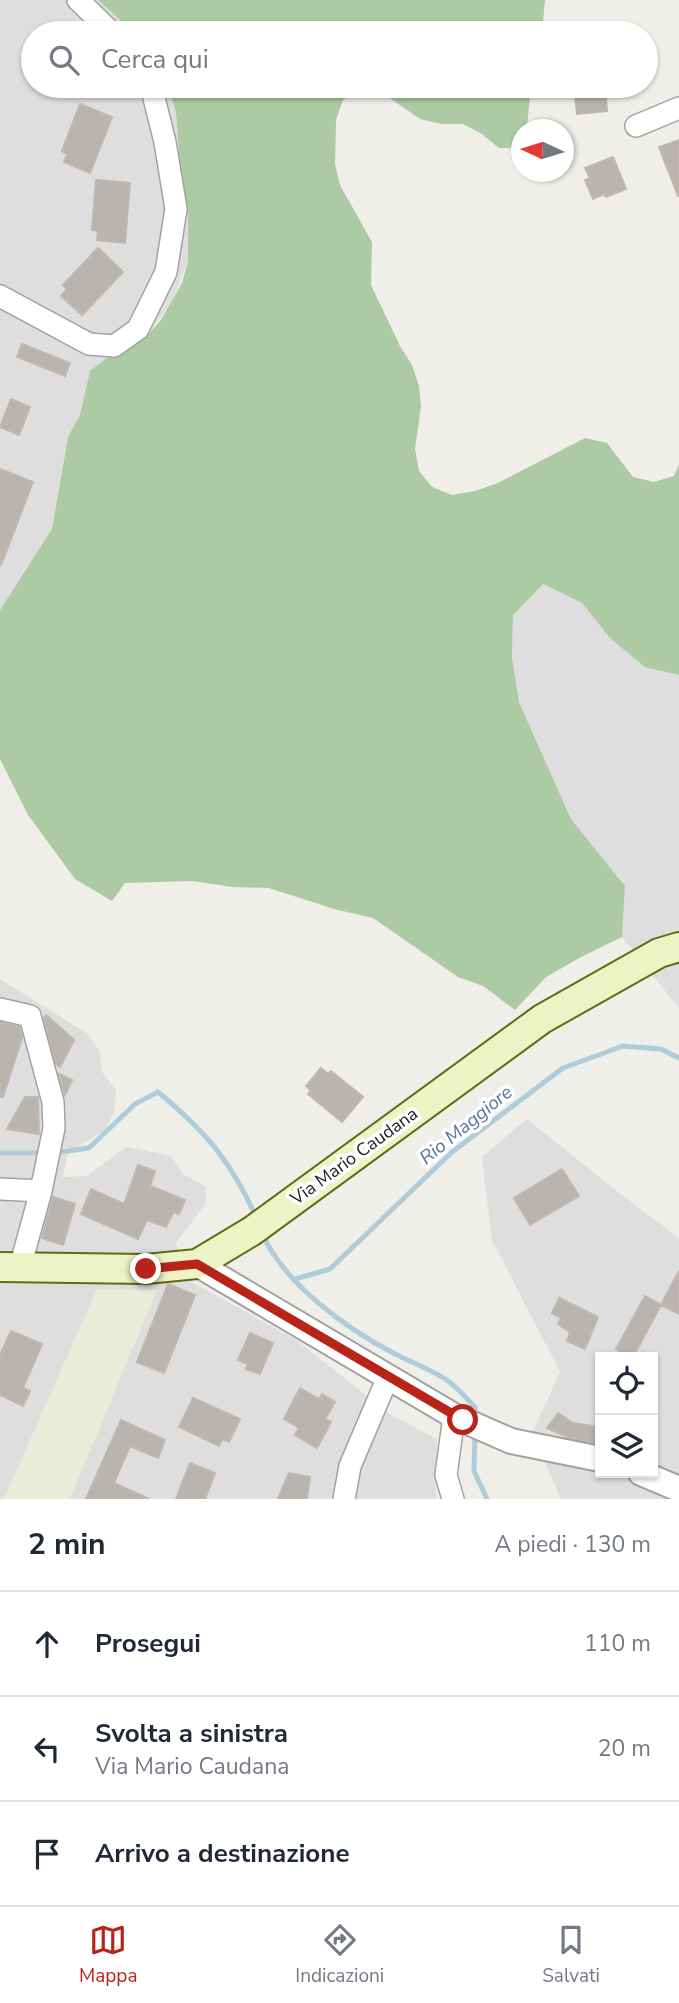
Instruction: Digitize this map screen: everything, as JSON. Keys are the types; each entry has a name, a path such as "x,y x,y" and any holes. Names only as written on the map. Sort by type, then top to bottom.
{"main road":[{"name":"Via Mario Caudana","path":"10,1267 146,1269 197,1264 261,1224 542,1019 659,953 679,947"}],"street":[{"path":"78,0 100,21"},
{"path":"0,296 89,344 114,346 138,329 166,272 176,209 155,98"},
{"path":"636,126 679,108"},
{"path":"0,1009 30,1016 53,1102 54,1128 41,1191 10,1267"},
{"path":"0,1189 41,1191"},
{"path":"197,1264 458,1418 511,1441 595,1458"},
{"path":"344,1499 350,1466 388,1377"},
{"path":"453,1499 446,1475 458,1418"},
{"path":"653,1478 679,1489"}],"shaded area":[{"path":"0,0 98,0 120,21 21,21 21,98 172,98 176,113 182,191 188,215 188,261 172,302 147,336 128,349 108,357 90,371 80,415 68,437 52,529 0,610"},
{"path":"543,584 582,603 610,638 645,666 679,675 679,1008 622,937 625,886 571,819 519,702 512,657 513,615"},
{"path":"0,979 88,1034 100,1052 102,1072 116,1090 114,1112 105,1130 68,1153 63,1177 87,1176 126,1147 171,1156 183,1174 206,1187 206,1203 176,1243 188,1280 295,1339 391,1415 437,1439 436,1499 0,1499"},
{"path":"527,1119 679,1238 679,1499 561,1499 532,1433 560,1372 492,1240 482,1157"}],"green space":[{"path":"98,0 545,0 543,21 121,21"},
{"path":"172,98 347,98 343,100 336,120 335,164 340,185 372,242 371,285 412,365 419,386 421,407 415,449 419,471 432,487 452,495 475,491 498,483 585,438 607,443 633,477 654,482 674,476 679,464 679,675 645,667 610,638 582,603 543,584 513,615 512,657 519,702 571,819 625,886 622,937 546,977 515,1010 483,986 458,977 373,918 334,909 269,888 233,887 192,881 125,883 112,901 75,879 28,815 0,759 0,610 52,529 68,437 80,415 90,371 108,357 128,349 147,336 161,320 182,283 188,261 188,215 182,191 176,113"},
{"path":"390,98 530,98 528,119 511,119 511,148 499,148 482,134 463,124 441,124 420,119"},
{"path":"97,1289 157,1290 70,1499 4,1499"}],"building":[{"path":"575,98 606,98 607,111 577,114"},
{"path":"80,104 112,117 90,173 64,162 67,154 62,151"},
{"path":"679,140 679,196 678,196 659,147"},
{"path":"613,157 626,189 593,199 585,180 590,178 585,168"},
{"path":"96,180 130,183 125,243 97,240 98,231 92,230"},
{"path":"98,248 123,272 82,315 61,296 67,289 63,285"},
{"path":"22,344 70,363 65,376 17,357"},
{"path":"11,399 30,407 19,435 0,427"},
{"path":"0,469 33,482 1,565 0,565"},
{"path":"46,1015 74,1040 60,1067 56,1064 44,1018"},
{"path":"0,1022 19,1027 22,1038 3,1097 0,1097"},
{"path":"321,1068 328,1074 331,1071 363,1097 342,1122 308,1094 311,1091 306,1086"},
{"path":"59,1074 72,1080 65,1095"},
{"path":"25,1097 38,1097 39,1134 7,1129"},
{"path":"138,1165 155,1171 150,1186 185,1200 179,1214 173,1212 166,1227 147,1220 138,1239 81,1214 91,1189 124,1204"},
{"path":"562,1169 579,1196 530,1225 514,1198"},
{"path":"53,1197 75,1204 63,1245 42,1238"},
{"path":"679,1271 679,1314 661,1305"},
{"path":"168,1284 195,1295 164,1373 137,1362"},
{"path":"645,1296 661,1305 636,1352 622,1352 616,1349"},
{"path":"559,1298 598,1317 585,1349 567,1341 570,1332 558,1324 561,1318 552,1313"},
{"path":"11,1331 42,1344 23,1388 30,1391 23,1406 0,1395 0,1355"},
{"path":"250,1333 273,1343 260,1374 246,1369 248,1364 238,1360"},
{"path":"300,1388 319,1399 322,1394 335,1402 325,1419 331,1422 317,1448 295,1435 299,1428 284,1419"},
{"path":"193,1398 240,1419 229,1442 222,1439 219,1446 179,1427"},
{"path":"558,1413 573,1423 595,1426 595,1443 570,1438 547,1428"},
{"path":"121,1420 165,1440 158,1458 130,1446 114,1483 149,1499 86,1499"},
{"path":"190,1463 215,1473 205,1499 176,1499"},
{"path":"289,1473 310,1477 307,1499 278,1499"}],"waterway":[{"name":"Rio Maggiore","path":"295,1279 330,1269 452,1152 563,1068 623,1046 661,1049 679,1058"},
{"path":"55,1153 89,1148 135,1104 158,1092 190,1120 215,1148 237,1179 256,1217"},
{"path":"0,1153 42,1153"},
{"path":"262,1233 285,1270 319,1303 376,1344 448,1381 475,1407 475,1418"},
{"path":"475,1432 474,1471 487,1499"}],"route":[{"path":"146,1269 197,1264 463,1420"}]}
